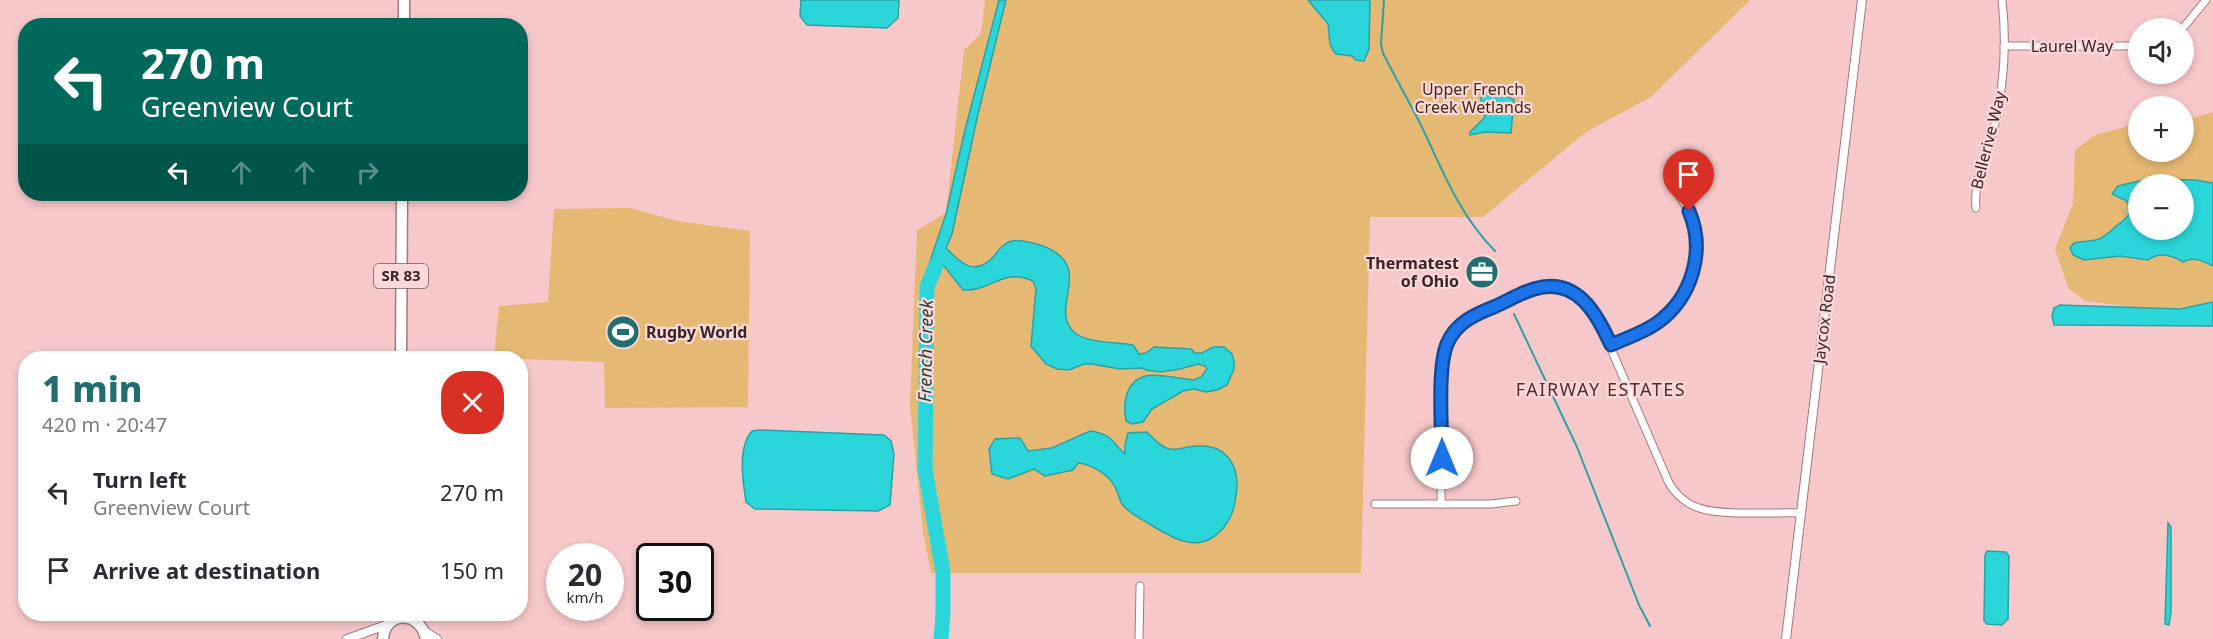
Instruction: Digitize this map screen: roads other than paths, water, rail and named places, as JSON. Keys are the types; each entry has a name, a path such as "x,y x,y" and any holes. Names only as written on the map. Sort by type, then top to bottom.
{"main road":[{"path":"404,0 404,18"},
{"name":"SR 83","path":"400,351 402,201"},
{"path":"383,639 385,629 392,621"},
{"path":"412,621 424,632"}],"street":[{"name":"Jaycox Road","path":"1786,639 1862,0"},
{"name":"Bellerive Way","path":"1976,208 1975,187 1990,141 2000,99 2004,46 2002,0"},
{"path":"2191,18 2206,0"},
{"name":"Laurel Way","path":"2004,46 2128,46"},
{"path":"1611,345 1649,328 1667,315 1683,296 1693,274 1697,246 1694,225 1689,211 1669,182"},
{"path":"1442,504 1443,359 1448,342 1463,322 1477,313 1534,289 1557,288 1573,293 1586,302 1600,321 1668,481 1682,498 1695,507 1713,511 1801,513"},
{"path":"1375,504 1491,504 1516,501"},
{"path":"1139,639 1140,586"},
{"path":"347,639 389,621"},
{"path":"424,632 437,639"}],"water":[{"path":"801,0 899,0 898,18 887,28 807,25 800,16"},
{"path":"999,0 1006,0 952,234 946,248 964,263 975,267 988,262 1002,246 1009,242 1022,241 1040,245 1057,253 1066,264 1069,275 1066,312 1068,323 1075,333 1087,339 1133,345 1139,354 1146,353 1154,347 1191,349 1195,353 1202,353 1213,347 1224,347 1232,354 1234,361 1234,369 1227,385 1206,392 1194,389 1183,391 1152,409 1143,422 1132,424 1126,421 1125,400 1129,388 1138,379 1156,375 1194,380 1201,377 1207,369 1205,366 1198,364 1161,372 1092,364 1084,364 1069,370 1057,369 1046,364 1031,346 1036,289 1033,281 1023,277 1005,278 973,290 963,290 941,262 932,283 924,279 946,214"},
{"path":"1308,0 1370,0 1369,49 1364,61 1356,60 1352,56 1336,54 1330,44 1328,24"},
{"path":"1493,88 1514,100 1511,133 1484,132 1470,135 1470,132 1485,117 1481,107 1481,97"},
{"path":"2194,180 2213,183 2213,266 2198,260 2190,259 2183,262 2166,255 2148,260 2120,256 2084,260 2073,255 2070,248 2074,243 2101,238 2128,216 2128,240 2194,240"},
{"path":"2128,184 2128,204 2112,194 2118,186"},
{"path":"2213,302 2213,326 2054,325 2052,316 2054,308 2060,305 2180,309"},
{"path":"752,431 884,435 891,441 894,454 890,505 878,511 755,509 746,502 743,456 747,438"},
{"path":"1090,431 1107,436 1125,454 1128,433 1147,432 1169,449 1206,446 1222,452 1232,463 1237,479 1235,504 1224,527 1206,541 1196,543 1177,539 1127,510 1109,478 1089,465 1078,463 1073,470 1045,476 1034,469 1008,479 992,474 989,449 995,439 1020,438 1028,451 1052,448"},
{"path":"2168,523 2171,527 2169,625 2165,624"},
{"path":"1987,551 2006,552 2009,556 2008,619 2002,625 1987,624 1984,621 1985,555"}],"waterway":[{"path":"1384,0 1381,44 1383,53 1461,207 1495,251"},
{"name":"French Creek","path":"936,265 927,287 925,469 943,572 941,639"},
{"path":"1514,314 1577,447 1639,605 1650,626"}],"place":[{"name":"Thermatest of Ohio","path":"1482,272"},
{"name":"Rugby World","path":"623,332"}],"district":[{"name":"FAIRWAY ESTATES","path":"1601,390"}],"park label":[{"name":"Upper French Creek Wetlands","path":"1473,98"}]}
